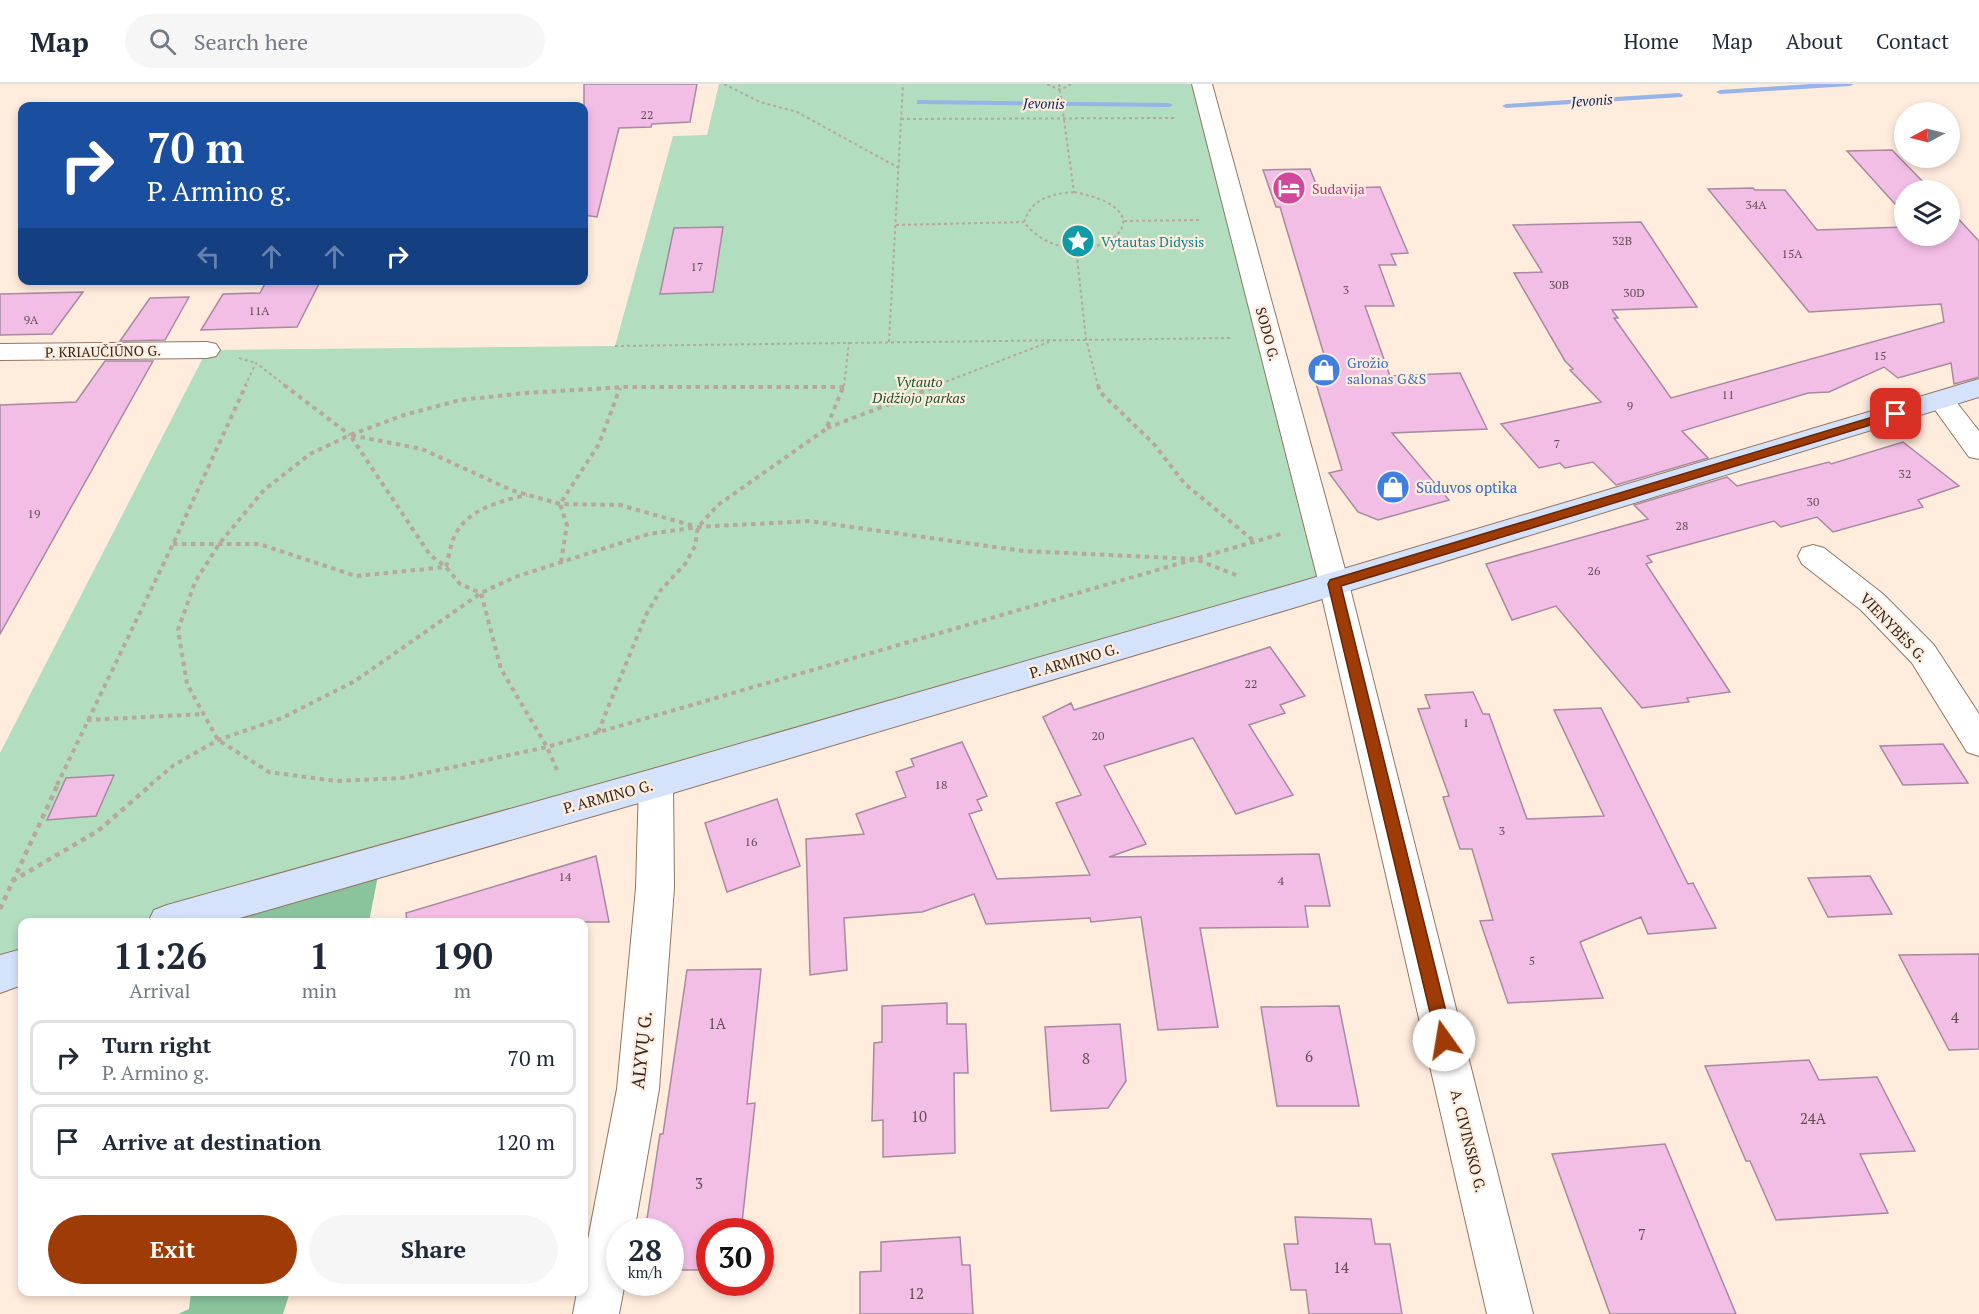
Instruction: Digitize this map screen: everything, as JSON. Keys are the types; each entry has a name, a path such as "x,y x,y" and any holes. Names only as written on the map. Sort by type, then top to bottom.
{"main road":[{"name":"P. ARMINO G.","path":"181,918 656,783 1334,584 1979,388"},
{"path":"0,974 18,968"}],"street":[{"name":"SODO G.","path":"1202,84 1334,584"},
{"name":"P. KRIAUČIŪNO G.","path":"0,352 207,350"},
{"path":"1941,400 1979,450"},
{"name":"VIENYBĖS G.","path":"1813,556 1872,602 1923,654 1979,742"},
{"name":"A. CIVINSKO G.","path":"1334,584 1510,1314"},
{"name":"ALYVŲ G.","path":"596,1314 638,1089 655,888 656,783"}],"path":[{"path":"724,84 759,102 798,112 899,168"},
{"path":"889,342 903,84"},
{"path":"1047,84 1060,90"},
{"path":"1059,84 1074,192"},
{"path":"1060,90 1071,84"},
{"path":"901,119 1177,118"},
{"path":"1074,192 1093,195 1108,201 1119,210 1124,221 1120,231 1110,240 1095,246 1076,248 1058,246 1041,240 1030,232 1024,222 1027,210 1037,200 1054,194 1074,192"},
{"path":"1124,221 1211,220"},
{"path":"896,225 1024,222"},
{"path":"1076,248 1086,339 1100,392 1153,443 1185,484 1254,542"},
{"path":"615,346 1238,338"},
{"path":"598,733 646,615 660,591 685,564 695,546 698,527 718,505 826,429 1053,340"},
{"path":"826,429 844,387 849,342"},
{"path":"0,909 256,363 351,435 430,555 446,567 460,584 481,593"},
{"path":"844,387 620,388 460,400 404,415 351,435 310,454 264,490 219,544 195,582 178,630 187,684 218,740 269,772 336,781 402,778 548,747 1283,534"},
{"path":"560,504 599,444 620,388"},
{"path":"351,435 422,448 511,490 560,504 620,505 698,527"},
{"path":"446,567 456,534 474,513 504,501 528,495"},
{"path":"560,504 565,512 569,534 561,562"},
{"path":"12,881 98,831 174,765 218,740 282,718 355,681 481,593 515,577 649,534 698,527 809,521 1023,551 1195,559"},
{"path":"173,544 259,544 356,576 446,567"},
{"path":"481,593 501,669 548,747 572,805"},
{"path":"87,720 204,714"}],"green space":[{"name":"Vytauto Didžiojo parkas","path":"719,84 1202,84 1334,584 181,918 18,918 18,968 0,974 0,753 207,350 615,346 673,136 707,135"},
{"path":"381,860 370,918 243,918 246,898"},
{"path":"191,1296 289,1296 283,1314 178,1314 189,1309"}],"building":[{"path":"584,84 697,84 690,122 619,128 597,217 588,216 588,102 584,102"},
{"path":"1892,150 1894,168 1910,168 1921,180 1894,180 1894,203 1847,151"},
{"path":"1310,169 1318,189 1380,187 1408,253 1391,254 1396,265 1379,265 1394,306 1365,306 1390,376 1460,373 1487,429 1392,433 1449,500 1378,520 1358,512 1329,473 1342,470 1312,370 1319,370 1315,358 1325,358 1280,207 1276,207 1263,170"},
{"path":"1708,189 1785,190 1817,230 1894,227 1894,246 1960,246 1960,221 1979,241 1979,377 1954,384 1951,363 1898,378 1884,367 1829,392 1808,393 1682,431 1708,458 1616,485 1593,462 1565,468 1560,463 1539,468 1501,424 1601,402 1570,370 1573,369 1565,361 1514,273 1542,272 1513,225 1641,222 1697,307 1612,310 1618,318 1614,318 1671,398 1944,322 1941,304 1809,312"},
{"path":"723,227 713,292 660,294 674,228"},
{"path":"264,285 318,285 297,327 201,330 223,294 260,293"},
{"path":"83,292 52,334 0,335 0,294"},
{"path":"189,297 165,340 120,341 150,298"},
{"path":"105,361 153,361 0,634 0,405 76,402"},
{"path":"1903,442 1959,486 1918,500 1923,507 1833,532 1817,517 1781,527 1774,521 1647,556 1652,562 1646,564 1730,692 1687,698 1689,702 1642,708 1556,606 1512,620 1486,564 1648,519 1634,505 1727,477 1737,486 1829,462 1831,464"},
{"path":"1270,647 1305,696 1280,705 1285,713 1249,725 1293,795 1236,814 1193,738 1104,766 1146,844 1109,857 1319,854 1330,906 1305,906 1308,927 1200,928 1218,1027 1158,1030 1141,917 1091,922 1090,918 986,924 974,894 922,912 844,918 847,970 810,975 806,839 864,834 856,814 906,797 896,772 914,766 911,759 962,742 987,796 977,800 982,810 969,814 997,879 1090,875 1056,803 1081,795 1043,717 1071,703 1074,710"},
{"path":"1473,692 1483,714 1489,714 1527,819 1604,816 1554,710 1601,708 1688,884 1693,883 1716,928 1648,934 1641,917 1580,942 1603,998 1508,1003 1480,921 1493,920 1472,849 1460,849 1443,797 1449,796 1418,709 1430,708 1425,695"},
{"path":"1943,744 1968,783 1903,785 1880,746"},
{"path":"114,775 96,816 47,820 66,778"},
{"path":"777,799 800,866 727,892 705,823"},
{"path":"596,856 609,922 588,922 588,918 407,918 406,913"},
{"path":"1870,876 1892,914 1828,917 1808,878"},
{"path":"1979,954 1979,1049 1949,1050 1899,955"},
{"path":"761,969 747,1104 755,1103 743,1218 696,1218 696,1270 684,1270 684,1218 647,1218 660,1134 663,1134 687,970"},
{"path":"947,1003 947,1024 966,1024 968,1073 954,1073 955,1153 883,1157 883,1120 872,1121 874,1043 882,1042 882,1006"},
{"path":"1339,1006 1359,1106 1277,1106 1261,1007"},
{"path":"1120,1024 1126,1081 1108,1108 1051,1111 1045,1027"},
{"path":"1809,1060 1819,1080 1877,1077 1915,1151 1860,1154 1888,1213 1776,1220 1750,1161 1746,1161 1705,1066"},
{"path":"1665,1144 1736,1314 1610,1314 1552,1154"},
{"path":"1295,1217 1371,1219 1375,1244 1390,1244 1402,1314 1309,1314 1306,1290 1291,1290 1284,1244 1298,1244"},
{"path":"960,1237 962,1265 970,1265 973,1314 860,1314 860,1272 881,1271 881,1242"}],"waterway":[{"name":"Jevonis","path":"1720,92 1850,84"},
{"name":"Jevonis","path":"1506,106 1679,95"},
{"name":"Jevonis","path":"920,102 1169,105"}],"place":[{"name":"Sudavija","path":"1289,188"},
{"name":"Vytautas Didysis","path":"1078,241"},
{"name":"Grožio salonas G&S","path":"1324,370"},
{"name":"Sūduvos optika","path":"1393,487"}],"route":[{"path":"1444,1040 1334,584 1896,414"}]}
